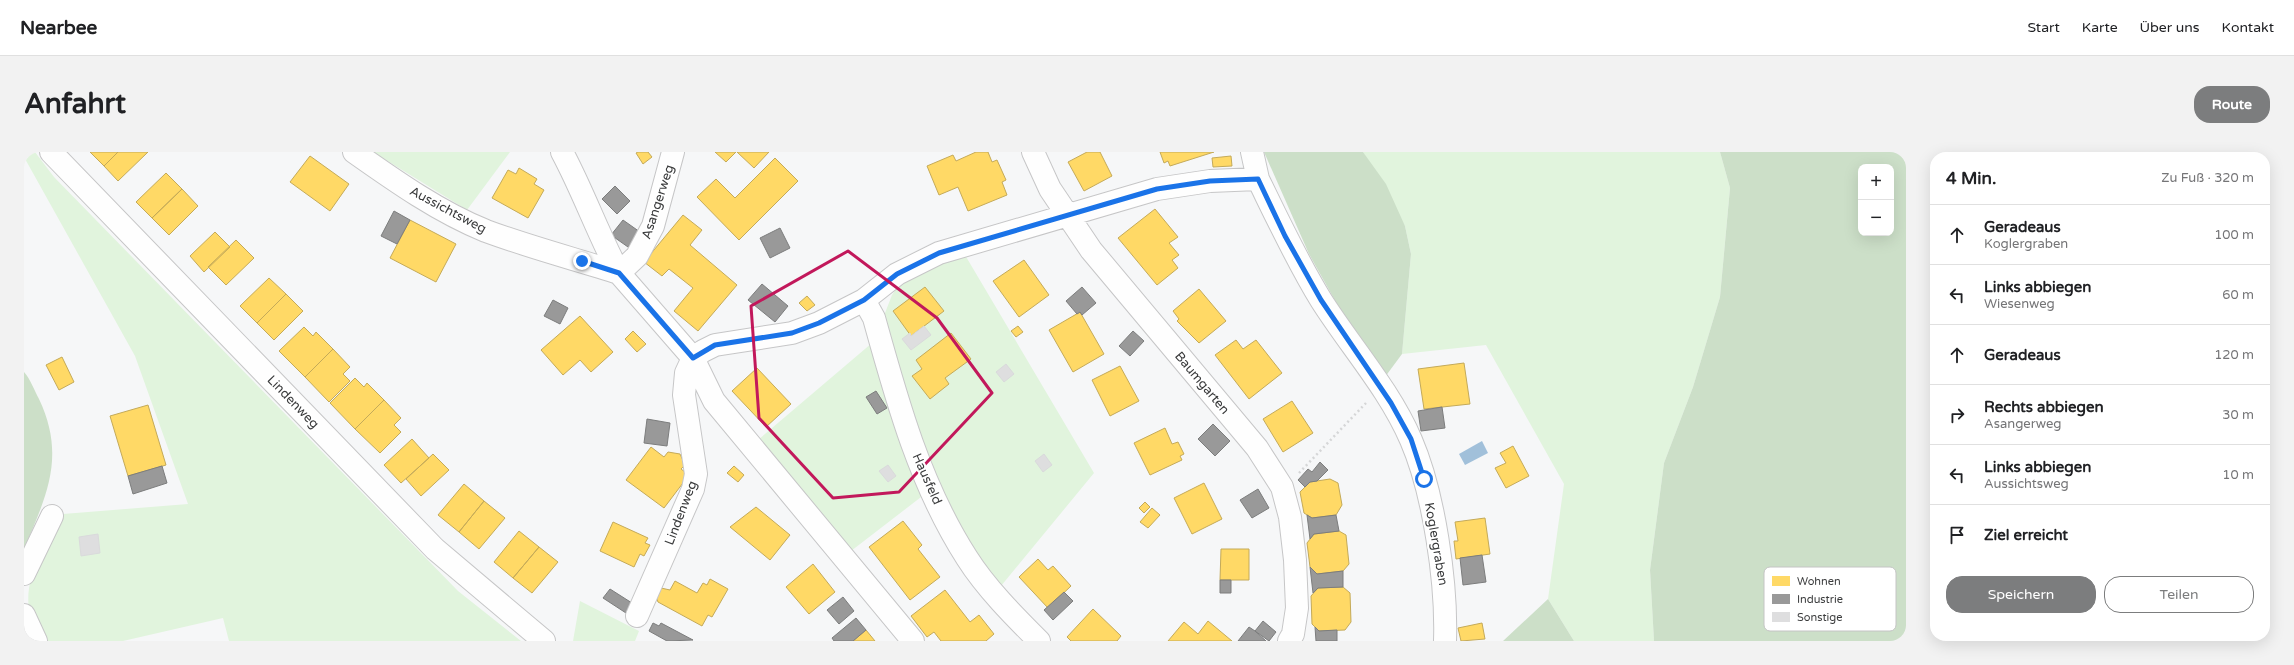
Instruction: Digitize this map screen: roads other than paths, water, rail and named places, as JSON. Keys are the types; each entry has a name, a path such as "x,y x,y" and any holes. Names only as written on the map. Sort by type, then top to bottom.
{"street":[{"name":"Lindenweg","path":"51,152 435,549 544,641"},
{"name":"Aussichtsweg","path":"354,152 399,184 447,212 486,231 619,273"},
{"path":"562,152 578,182 605,247 619,273 693,358 714,401 913,641"},
{"name":"Asangerweg","path":"619,273 637,256 650,232 661,201 673,152"},
{"name":"Baumgarten","path":"1033,152 1050,189 1091,250 1257,448 1282,487 1290,517 1295,560 1297,608 1293,634 1289,641"},
{"name":"Koglergraben","path":"1252,152 1258,179 1285,236 1321,300 1380,388 1411,439 1424,479 1444,586 1445,641"},
{"path":"693,358 715,345 792,333 826,320 864,300 897,274 939,253 1157,189 1210,181 1258,179"},
{"name":"Hausfeld","path":"864,300 874,318 911,444 931,490 968,559 1031,639"},
{"name":"Lindenweg","path":"637,616 693,489 696,474 684,395 686,373 693,358"},
{"path":"24,574 52,516"},
{"path":"24,616 36,641"}],"water":[{"path":"1482,441 1488,453 1465,465 1459,454"}]}
